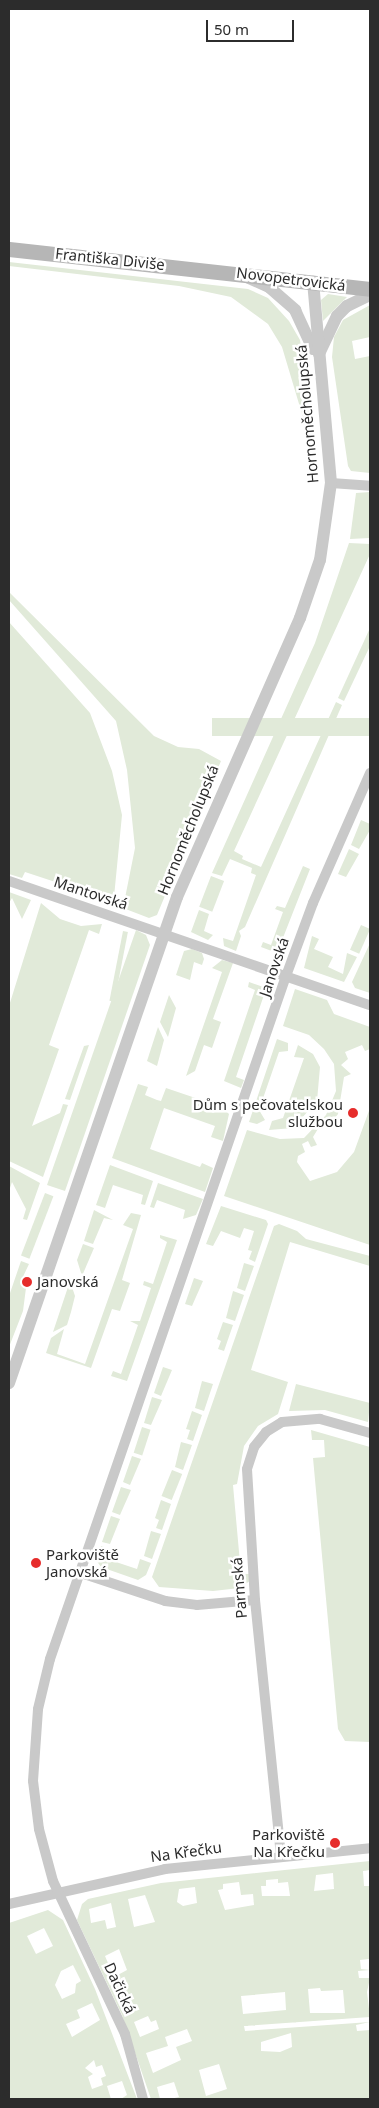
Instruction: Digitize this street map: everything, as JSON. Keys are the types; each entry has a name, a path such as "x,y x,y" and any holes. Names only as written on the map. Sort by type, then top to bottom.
{"main road":[{"name":"Františka Diviše","path":"9,249 212,269"},
{"name":"Novopetrovická","path":"212,269 370,289"}],"street":[{"path":"212,269 247,277 283,297 295,310 317,358"},
{"name":"Hornoměcholupská","path":"9,1384 12,1361 164,933 213,809 312,584 326,535 331,483 317,358 313,282"},
{"path":"317,358 337,316 347,306 370,295"},
{"path":"331,483 370,486"},
{"name":"Janovská","path":"81,1573 286,976 313,903 370,773"},
{"name":"Mantovská","path":"9,881 370,1005"},
{"name":"Parmská","path":"281,1856 255,1600 246,1484 254,1447 266,1432 300,1418 320,1419 370,1433"},
{"path":"81,1573 165,1601 197,1606 255,1600"},
{"name":"Dačická","path":"81,1573 50,1659 34,1739 33,1781 39,1829 59,1894 125,2034 143,2099"},
{"name":"Na Křečku","path":"9,1904 165,1869 370,1848"}],"green space":[{"path":"9,262 248,289 268,298 289,321 300,340 314,432 308,434 282,347 268,324 231,297 179,286 9,266"},
{"path":"328,294 347,297 323,321 321,300"},
{"path":"370,305 370,337 352,341 355,359 370,356 370,473 351,471 348,466 332,357 334,337 343,320"},
{"path":"370,492 370,538 350,539 356,493"},
{"path":"349,543 370,544 370,554 234,851 243,856 242,859 261,867 336,702 342,705 245,927 239,931 241,936 236,951 224,946 223,938 233,941 256,875 251,873 252,868 230,859 222,876 212,873 315,643"},
{"path":"9,592 154,736 178,747 199,749 221,761 157,915 149,918 123,908 135,848 127,770 116,721 9,600"},
{"path":"9,622 90,713 112,771 122,815 114,897 110,900 25,872 22,878 9,874"},
{"path":"370,628 370,646 344,701 338,698"},
{"path":"212,718 370,718 370,736 212,736"},
{"path":"361,820 370,824 370,830 359,849 351,845"},
{"path":"349,849 359,854 346,877 338,874"},
{"path":"303,866 310,869 277,953 261,947 263,942 271,945 283,912 275,909 277,906 285,908"},
{"path":"211,876 224,881 212,912 199,907"},
{"path":"9,892 31,900 22,919 12,898 9,903"},
{"path":"41,903 60,919 81,926 102,924 99,934 89,930 49,1045 59,1049 32,1126 60,1113 63,1104 68,1105 43,1177 9,1161 9,1006"},
{"path":"199,910 209,914 204,931 213,935 208,940 191,932"},
{"path":"361,925 370,929 359,954 350,950"},
{"path":"136,930 146,935 150,945 65,1191 47,1185"},
{"path":"123,931 128,932 114,1002 109,1001"},
{"path":"312,936 319,939 314,949 333,957 328,967 343,974 347,953 357,957 344,982 304,968"},
{"path":"370,943 370,993 355,988 352,982"},
{"path":"192,949 202,953 204,959 202,965 194,962 190,980 176,975 184,951"},
{"path":"222,960 233,963 213,1019 221,1022 212,1048 204,1045 195,1071 186,1076 222,972 212,968"},
{"path":"249,982 275,991 266,989 236,1077 244,1080 241,1088 224,1081 255,990 248,987"},
{"path":"295,989 327,1000 334,1014 370,1027 370,1049 365,1051 362,1045 345,1052 348,1059 341,1065 351,1074 344,1077 338,1114 332,1122 324,1119 313,1137 317,1145 311,1147 308,1141 302,1144 305,1152 298,1156 297,1162 310,1181 337,1172 354,1152 370,1108 370,1245 224,1196 247,1130 280,1139 304,1138 326,1115 336,1091 334,1064 324,1049 309,1035 283,1026"},
{"path":"169,995 176,1008 168,1037 160,1022"},
{"path":"158,1027 164,1040 157,1066 147,1061"},
{"path":"277,1039 288,1043 288,1051 279,1052 259,1110 265,1120 257,1124 249,1122"},
{"path":"89,1045 70,1100 65,1099 84,1046"},
{"path":"298,1045 313,1054 320,1067 317,1101 293,1128 269,1130 272,1121 283,1118 304,1058 294,1057"},
{"path":"138,1084 148,1087 145,1095 157,1100 161,1101 166,1088 222,1107 229,1114 223,1141 211,1137 215,1126 164,1108 150,1149 200,1167 202,1163 213,1168 205,1192 112,1158"},
{"path":"110,1165 153,1181 145,1205 141,1204 143,1195 113,1185 105,1208 96,1205"},
{"path":"9,1166 40,1183 27,1220 23,1219 26,1209 12,1182 9,1191"},
{"path":"158,1183 203,1199 196,1215 183,1219 185,1210 157,1200 154,1208 150,1207"},
{"path":"45,1193 53,1196 29,1259 21,1256"},
{"path":"221,1206 266,1220 268,1224 255,1262 249,1259 252,1251 248,1250 254,1231 244,1228 240,1238 221,1231 213,1246 206,1244"},
{"path":"94,1210 113,1220 104,1218 93,1244 84,1241"},
{"path":"131,1213 141,1215 122,1280 130,1283 120,1311 112,1309 91,1368 46,1353 51,1338 64,1329 57,1354 85,1364 133,1229 123,1225"},
{"path":"279,1224 297,1231 306,1239 370,1256 370,1266 290,1242 251,1370 288,1382 278,1414 258,1426 244,1446 237,1484 233,1485 241,1574 250,1574 251,1580 240,1588 213,1591 159,1587 152,1577 274,1226"},
{"path":"160,1235 177,1240 127,1381 111,1376 113,1371 121,1374 138,1325 130,1321 140,1321 151,1288 143,1285 144,1281 153,1284 167,1242 160,1238"},
{"path":"83,1244 94,1248 82,1276 77,1260"},
{"path":"21,1261 29,1264 20,1283 26,1288 23,1311 9,1347 9,1296"},
{"path":"244,1263 254,1266 245,1291 237,1288"},
{"path":"194,1278 203,1281 192,1306 185,1304"},
{"path":"70,1281 75,1296 67,1325 53,1332"},
{"path":"233,1291 244,1295 235,1321 226,1318"},
{"path":"223,1322 233,1325 224,1351 218,1349 221,1341 217,1339"},
{"path":"163,1367 172,1370 161,1396 154,1393"},
{"path":"202,1381 213,1384 204,1411 195,1408"},
{"path":"296,1384 370,1403 368,1422 325,1410 289,1411"},
{"path":"152,1397 162,1400 151,1425 144,1423"},
{"path":"192,1411 202,1415 193,1441 187,1439 190,1430 186,1429"},
{"path":"142,1427 151,1430 142,1455 134,1453"},
{"path":"311,1430 370,1447 370,1742 345,1741 338,1729 313,1458 325,1457 324,1440 312,1440"},
{"path":"181,1442 192,1445 183,1470 175,1467"},
{"path":"132,1456 141,1459 130,1485 123,1482"},
{"path":"172,1470 182,1474 172,1500 162,1496"},
{"path":"121,1487 131,1490 120,1515 112,1512"},
{"path":"161,1500 171,1504 162,1530 156,1528 159,1520 155,1518"},
{"path":"111,1516 120,1519 110,1544 102,1542"},
{"path":"151,1531 161,1534 152,1559 144,1556"},
{"path":"101,1546 110,1549 107,1559 137,1569 140,1559 151,1563 146,1575 138,1580 101,1567 96,1560"},
{"path":"370,1861 370,1870 363,1871 364,1886 370,1886 369,1959 360,1960 361,1969 370,1970 358,1971 359,1978 370,1978 367,1992 370,2017 244,2026 245,2031 370,2022 356,2025 357,2031 370,2030 370,2099 170,2099 179,2097 174,2082 157,2087 160,2099 151,2099 122,2015 77,1920 82,1904 88,1899 161,1883","holes":["333,1873 334,1889 314,1891 316,1875","278,1879 278,1883 288,1882 290,1896 262,1896 261,1886 266,1886 266,1880","239,1882 241,1895 253,1894 254,1905 225,1910 218,1890 223,1889 223,1884","195,1887 197,1903 183,1906 177,1902 179,1889","145,1895 155,1922 134,1927 128,1899","111,1903 116,1927 107,1929 105,1920 91,1923 89,1909","119,1949 127,1970 114,1977 105,1956","320,1988 321,1991 343,1990 345,2013 310,2013 308,1989","285,1992 286,2010 243,2014 241,1996","148,2016 151,2022 156,2020 159,2029 140,2037 134,2022","187,2029 192,2041 176,2047 181,2060 153,2073 146,2053 168,2046 165,2037","291,2033 292,2047 280,2052 261,2051 261,2042","219,2064 227,2089 206,2096 199,2070"]},
{"path":"48,1910 63,1920 95,1989 137,2099 121,2099 127,2095 122,2081 107,2086 111,2099 9,2099 9,1923","holes":["44,1928 53,1946 36,1954 27,1936","73,1965 81,1981 76,1984 75,1993 62,1999 55,1985 61,1971","92,2003 100,2020 72,2037 66,2024 80,2018 77,2010","94,2060 96,2067 102,2065 106,2076 101,2078 103,2085 92,2089 88,2077 93,2074 85,2068"]}],"place":[{"name":"Dům s pečovatelskou službou","path":"353,1113"},
{"name":"Janovská","path":"27,1282"},
{"name":"Parkoviště Janovská","path":"36,1563"},
{"name":"Parkoviště Na Křečku","path":"335,1843"}]}
